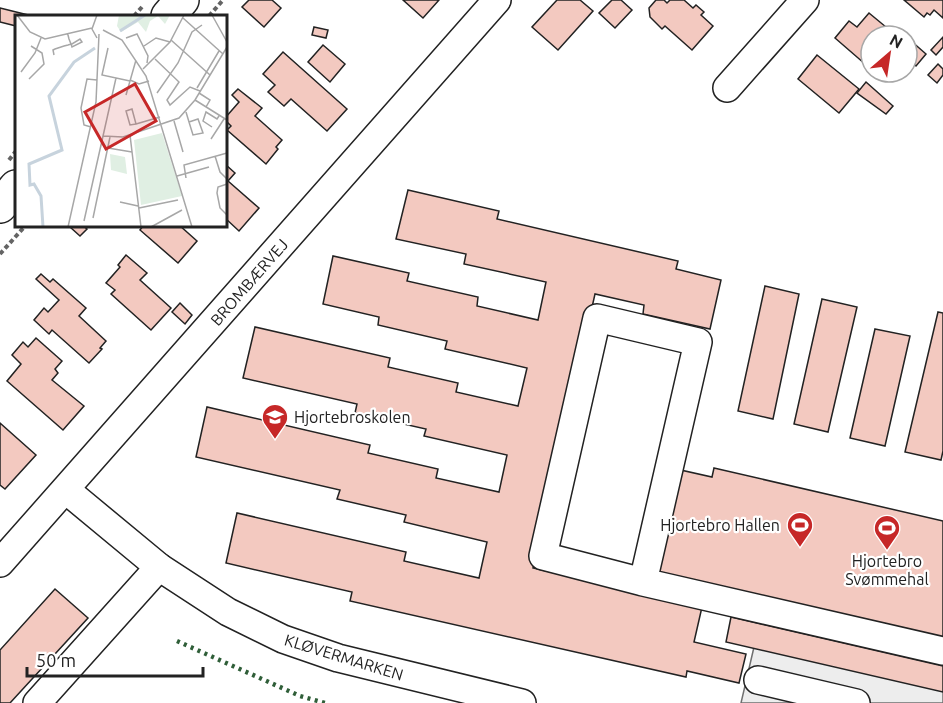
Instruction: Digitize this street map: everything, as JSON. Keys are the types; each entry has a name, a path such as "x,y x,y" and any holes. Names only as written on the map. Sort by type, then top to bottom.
{"main road":[{"path":"169,15 182,0"},
{"path":"0,206 15,188"}],"street":[{"name":"BROMBÆRVEJ","path":"0,563 497,0"},
{"path":"727,88 805,0"},
{"path":"643,582 698,342 597,318 543,556 643,582 943,651"},
{"name":"KLØVERMARKEN","path":"66,490 159,567 228,612 283,639 459,696 522,703"},
{"path":"38,703 159,567"},
{"path":"758,680 828,700 856,703"}],"path":[{"path":"210,15 223,0"},
{"path":"0,254 25,226"}],"shaded area":[{"path":"754,647 943,691 943,703 741,703"}],"building":[{"path":"249,0 272,0 281,8 264,27 242,7"},
{"path":"403,0 439,0 423,18"},
{"path":"557,0 580,0 593,11 558,50 532,27"},
{"path":"612,0 621,0 632,10 615,28 599,13"},
{"path":"656,0 664,0 667,3 670,0 684,0 693,8 696,5 704,12 701,15 713,26 692,50 665,26 662,29 650,17 649,8"},
{"path":"904,0 943,0 943,18 934,10 930,15 927,13 924,17"},
{"path":"0,8 28,15 15,15 15,26 0,22"},
{"path":"869,13 882,24 860,24"},
{"path":"849,21 857,27 859,25 859,59 835,38"},
{"path":"314,27 328,30 326,38 312,35"},
{"path":"943,37 943,47 936,55 931,50"},
{"path":"323,45 345,64 330,82 308,62"},
{"path":"919,48 926,54 919,62"},
{"path":"283,52 347,109 327,131 291,99 284,106 268,92 275,85 263,74"},
{"path":"817,55 859,89 839,113 798,79"},
{"path":"938,64 943,69 943,75 937,83 928,75"},
{"path":"864,84 868,84 893,106 886,114 857,93"},
{"path":"238,89 262,108 255,116 282,140 266,164 227,130 231,126 226,121 226,117 239,102 232,95"},
{"path":"226,165 235,173 228,181 259,208 239,231 226,219"},
{"name":"Hjortebroskolen","path":"408,190 499,211 497,219 678,261 676,269 721,280 710,329 643,314 644,305 595,294 533,568 702,607 694,642 746,654 739,683 687,671 686,677 350,601 352,592 226,563 237,513 406,552 404,561 479,578 487,542 404,522 406,515 337,499 340,490 196,457 207,407 370,445 368,453 438,469 436,478 499,492 507,455 424,436 426,429 355,413 357,404 243,378 255,327 390,358 388,367 458,383 456,392 518,406 527,368 445,349 447,341 378,325 379,317 323,304 333,256 409,273 407,281 478,297 477,306 538,320 546,282 464,264 466,254 396,239"},
{"path":"83,226 87,229 80,236 70,227"},
{"path":"143,226 180,226 197,241 178,263 140,230"},
{"path":"126,255 147,273 140,280 171,308 151,330 111,294 115,290 106,283 120,267 118,265"},
{"path":"41,274 50,282 53,279 86,308 79,316 106,341 89,363 52,330 49,334 34,320 44,308 48,312 59,300 36,279"},
{"path":"765,286 799,294 773,419 738,411"},
{"path":"822,299 857,307 828,432 794,424"},
{"path":"180,303 192,315 185,324 172,312"},
{"path":"938,312 943,313 943,451 941,460 905,452"},
{"path":"875,329 910,336 885,446 850,438"},
{"path":"36,338 62,361 55,369 58,373 52,380 84,406 63,430 7,381 21,364 12,355 23,342 28,347"},
{"path":"0,423 36,455 5,489 0,485"},
{"name":"Hjortebro Hallen","path":"714,468 943,521 943,643 651,576 676,469 712,477"},
{"path":"55,589 88,618 10,703 0,703 0,650"},
{"path":"731,617 943,666 943,692 726,642"}],"hedge":[{"path":"177,641 300,696 325,703"}],"place":[{"name":"Hjortebroskolen","path":"275,440"},
{"name":"Hjortebro Hallen","path":"800,548"},
{"name":"Hjortebro Svømmehal","path":"887,551"}]}
